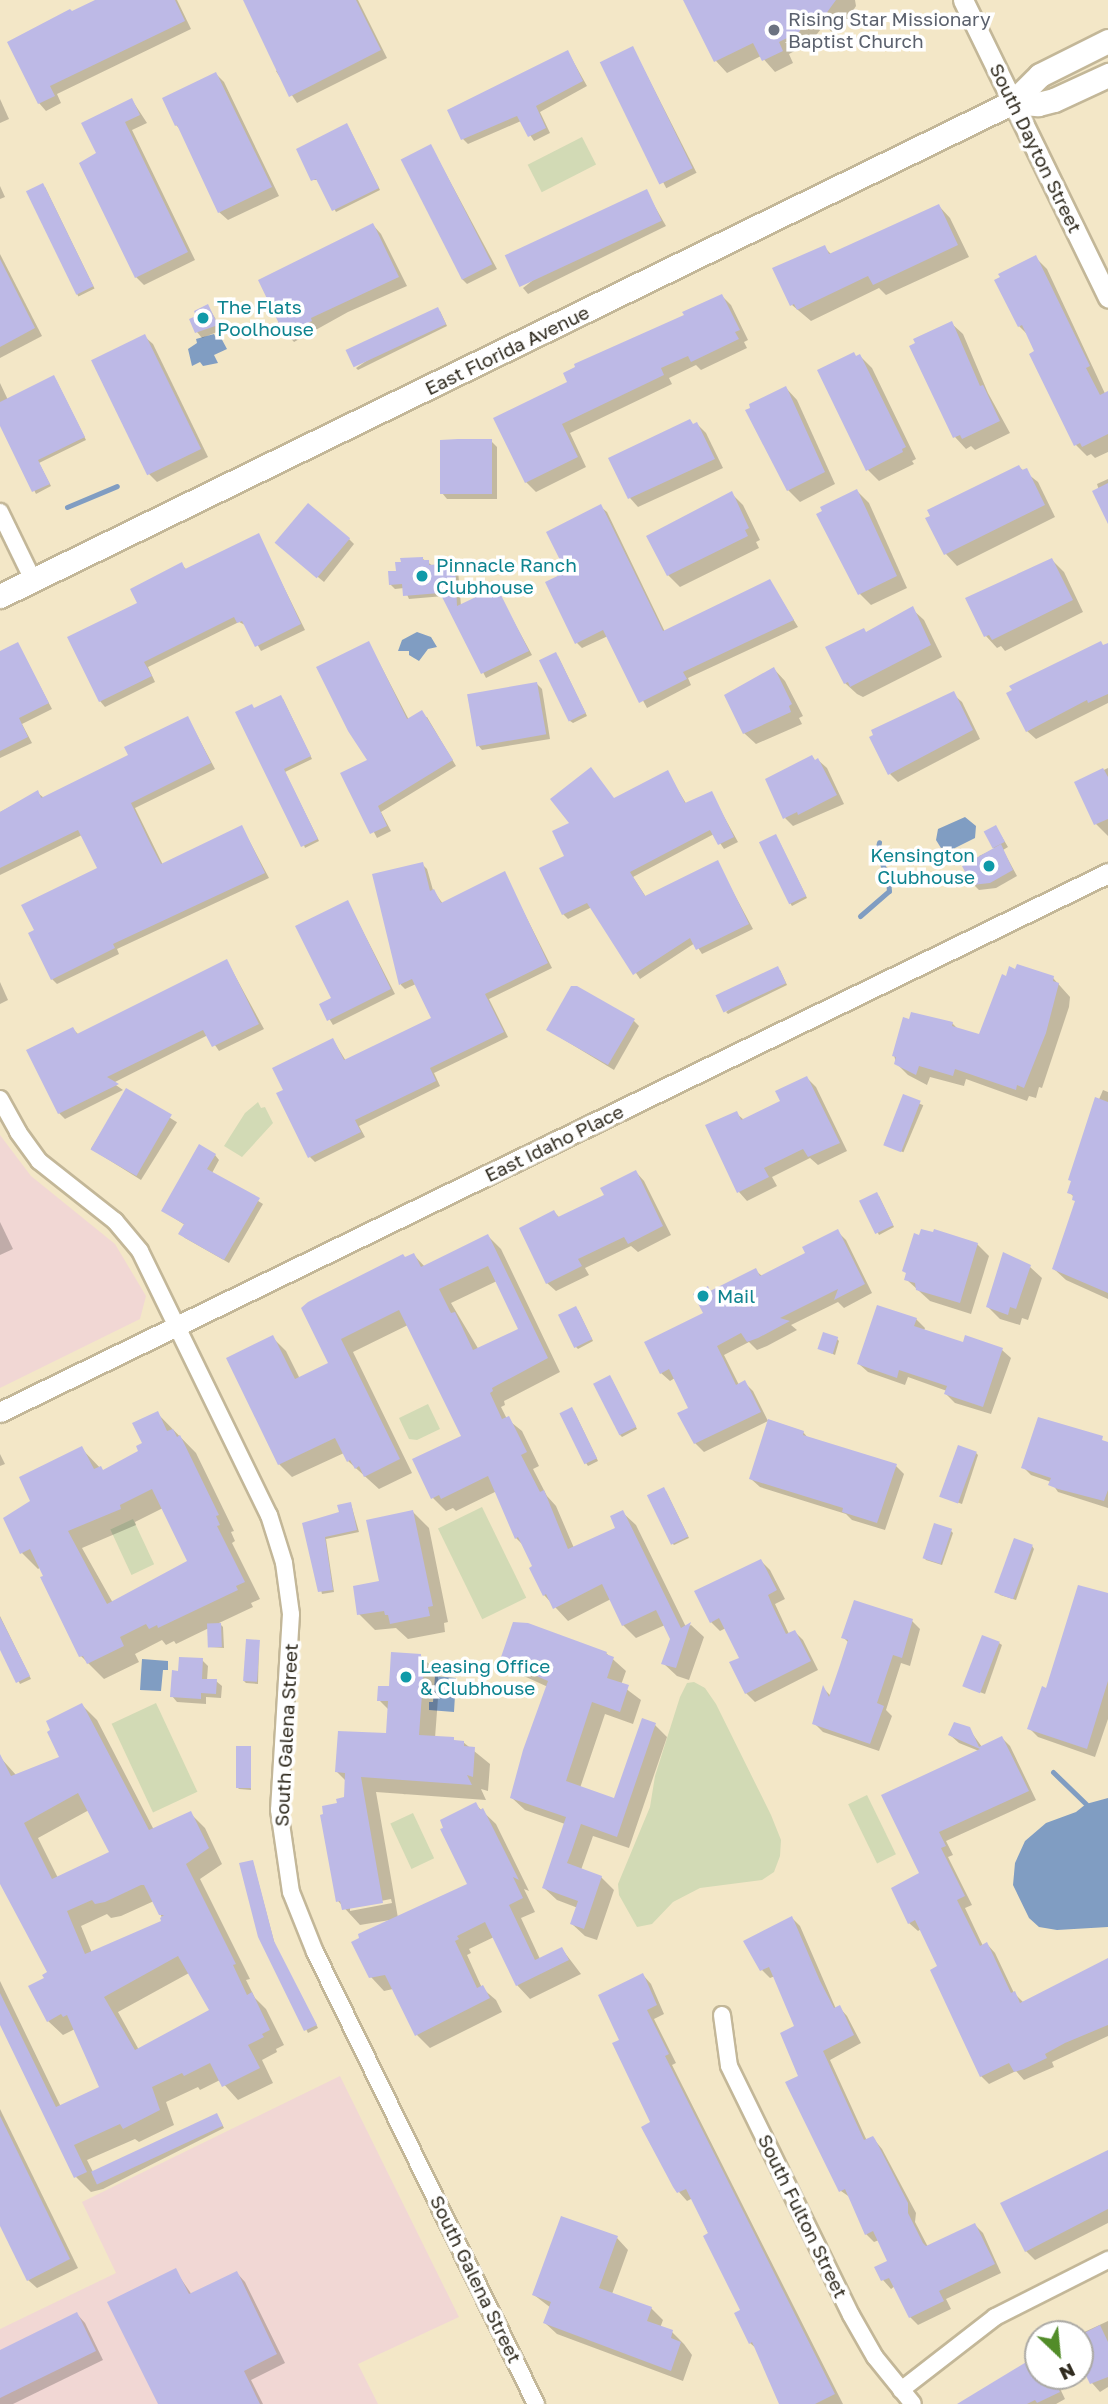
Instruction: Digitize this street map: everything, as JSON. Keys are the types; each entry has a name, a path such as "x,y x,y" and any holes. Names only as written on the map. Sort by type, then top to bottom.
{"main road":[{"name":"East Florida Avenue","path":"0,596 1013,102 1040,75 1108,41"},
{"name":"East Florida Avenue","path":"1013,102 1046,103 1108,75"}],"street":[{"name":"South Dayton Street","path":"963,0 1108,297"},
{"path":"0,512 33,580"},
{"name":"East Idaho Place","path":"0,1412 1108,873"},
{"name":"South Galena Street","path":"0,1099 18,1132 39,1161 106,1213 133,1241 179,1324 264,1501 284,1563 291,1628 279,1810 284,1858 296,1909 536,2404"},
{"name":"South Fulton Street","path":"722,2015 729,2066 856,2324 875,2357 913,2404"},
{"path":"901,2390 995,2317 1108,2260"}],"shaded area":[{"path":"0,1135 31,1176 115,1244 146,1296 140,1319 0,1388"},
{"path":"340,2076 459,2317 358,2364 378,2404 0,2404 0,2329 116,2273 82,2202"}],"green space":[{"path":"582,137 596,165 542,192 528,165"},
{"path":"258,1102 261,1108 265,1107 273,1123 242,1157 224,1146 245,1113"},
{"path":"428,1404 440,1429 417,1440 409,1439 399,1418"},
{"path":"482,1507 526,1598 482,1619 438,1528"},
{"path":"133,1519 154,1564 131,1575 110,1530"},
{"path":"694,1682 705,1688 716,1704 771,1815 781,1840 780,1856 774,1872 762,1880 700,1888 673,1902 652,1924 637,1927 619,1895 618,1884 650,1807 655,1776 680,1697 687,1683"},
{"path":"156,1703 197,1792 153,1813 112,1724"},
{"path":"867,1795 896,1854 877,1864 848,1804"},
{"path":"413,1813 434,1858 411,1869 390,1824"}],"water":[{"path":"214,334 216,338 220,336 227,349 214,355 218,363 203,366 200,362 192,366 188,349 197,343 196,339"},
{"path":"417,632 431,637 437,647 428,649 419,661 409,655 409,651 398,651 402,640"},
{"path":"965,817 976,826 975,838 949,851 947,847 941,848 936,840 938,829"},
{"path":"142,1659 168,1661 168,1670 163,1670 161,1691 140,1690"},
{"path":"435,1676 456,1678 454,1712 429,1710 429,1702 433,1702"},
{"path":"1108,1798 1108,1927 1057,1930 1039,1927 1029,1918 1013,1885 1015,1863 1025,1841 1046,1823 1076,1812 1086,1804"}],"building":[{"path":"95,0 175,0 185,21 50,86 55,96 38,104 7,42 70,9 72,11"},
{"path":"243,0 356,0 381,50 289,97"},
{"name":"Rising Star Missionary Baptist Church","path":"683,0 836,0 820,22 812,15 799,32 779,42 783,51 762,61 753,43 714,62"},
{"path":"633,46 693,168 659,184 600,62"},
{"path":"568,50 583,81 536,106 546,128 528,137 517,116 461,140 447,110"},
{"path":"216,72 272,187 218,213 162,98"},
{"path":"132,98 140,115 125,122 188,252 135,278 79,163 96,153 81,123"},
{"path":"347,123 379,188 332,211 316,179 311,181 296,149"},
{"path":"431,144 492,264 462,280 401,159"},
{"path":"43,183 93,286 76,295 26,191"},
{"path":"647,189 662,221 520,287 505,255"},
{"path":"939,204 958,245 873,285 868,276 797,310 794,304 790,306 772,268 825,245 829,254"},
{"path":"373,223 399,277 311,318 312,321 284,334 258,280"},
{"path":"1036,255 1090,366 1086,368 1100,395 1108,391 1108,434 1082,447 1080,443 1074,446 1029,354 1034,351 1022,325 1018,327 994,280 1000,277 998,274"},
{"path":"0,259 35,328 0,347"},
{"path":"722,294 740,330 735,332 739,339 691,362 688,356 661,368 664,375 562,424 578,457 525,483 493,418 567,382 563,373 575,367 574,364 684,315 682,312"},
{"name":"The Flats Poolhouse","path":"208,304 218,325 195,333 189,319 196,316 194,311"},
{"path":"438,307 446,324 354,367 346,350"},
{"path":"952,321 980,386 983,385 1000,421 962,439 960,435 953,438 909,346 915,343 913,339"},
{"path":"145,334 201,449 147,475 91,360"},
{"path":"854,352 856,356 860,354 906,447 902,449 903,452 866,471 817,370"},
{"path":"54,375 85,437 38,460 50,484 32,492 0,426 0,402"},
{"path":"786,386 825,472 787,491 745,410 750,408 749,404"},
{"path":"690,419 693,424 697,422 715,459 628,499 608,458"},
{"path":"492,439 492,494 440,494 440,440"},
{"path":"1019,465 1022,470 1027,468 1045,505 944,555 925,518 930,516 927,510"},
{"path":"1108,483 1108,524 1092,491"},
{"path":"857,489 897,576 858,595 816,514 822,511 820,507"},
{"path":"732,491 749,528 745,530 748,536 667,576 646,536"},
{"path":"308,503 350,538 317,578 275,543"},
{"path":"601,504 663,631 770,579 794,620 683,672 687,679 639,703 603,630 575,644 545,582 566,572 546,532"},
{"path":"259,533 301,624 255,647 242,621 237,623 234,617 144,662 152,676 99,702 67,637 137,603 130,589 182,562 185,569"},
{"path":"423,557 423,560 429,560 429,565 455,563 457,606 497,587 529,651 481,674 440,593 403,596 402,584 389,585 388,571 396,571 395,562 401,562 400,558"},
{"path":"1052,558 1073,600 992,640 989,635 984,637 965,598"},
{"path":"913,606 931,645 850,687 848,682 844,684 825,647 864,628 866,632"},
{"path":"369,641 407,719 422,710 453,760 378,806 387,826 370,834 340,773 367,760 348,731 316,667"},
{"path":"1101,641 1103,645 1108,643 1108,694 1088,703 1087,700 1026,732 1006,693 1012,690 1009,686"},
{"path":"18,642 49,703 19,718 28,737 0,751 0,651"},
{"path":"556,652 586,713 569,721 539,660"},
{"path":"774,667 792,704 789,706 791,712 743,734 724,695"},
{"path":"537,682 546,734 476,747 467,694"},
{"path":"954,691 973,730 888,775 869,737 873,735 871,730"},
{"path":"281,695 311,756 284,769 318,839 301,847 235,712 252,704 254,708"},
{"path":"188,716 211,763 131,803 151,845 161,864 242,825 265,873 113,944 115,948 51,980 28,933 34,930 21,905 97,868 78,830 0,868 0,812 38,790 41,798 128,755 124,747"},
{"path":"812,755 815,760 818,758 837,795 798,815 797,812 783,819 765,779"},
{"path":"591,767 614,798 668,770 685,803 712,791 734,837 718,845 710,830 630,872 645,896 718,860 749,924 696,950 690,938 633,975 587,903 562,915 539,868 564,856 552,831 569,823 550,799"},
{"path":"1103,768 1108,777 1108,819 1094,825 1074,782"},
{"path":"996,825 1005,842 993,848 984,832"},
{"path":"776,834 806,896 789,904 759,842"},
{"name":"Kensington Clubhouse","path":"1001,844 1013,870 990,883 972,885 962,866"},
{"path":"423,862 430,891 434,889 441,903 505,871 548,963 485,994 504,1032 430,1068 436,1081 355,1120 361,1132 308,1158 276,1093 283,1090 272,1068 333,1038 344,1060 431,1018 412,979 399,985 372,874"},
{"path":"348,900 391,989 327,1021 319,1004 331,998 295,926"},
{"path":"227,959 259,1024 212,1047 203,1030 107,1077 119,1084 58,1114 26,1050 73,1027 77,1034"},
{"path":"1017,964 1054,976 1053,981 1059,983 1046,1033 1024,1088 1017,1085 1016,1090 955,1069 953,1076 919,1066 916,1075 894,1064 896,1057 892,1056 903,1017 909,1019 911,1012 953,1022 952,1026 979,1034 1002,974 1006,976 1009,966 1015,969"},
{"path":"778,966 786,983 723,1012 715,995"},
{"path":"571,986 577,986 635,1019 608,1065 546,1030"},
{"path":"807,1076 840,1143 808,1157 803,1149 764,1168 769,1177 737,1193 705,1125 737,1111 741,1120 780,1101 775,1091"},
{"path":"126,1088 172,1114 136,1176 90,1149"},
{"path":"903,1094 921,1101 901,1152 883,1145"},
{"path":"1095,1097 1108,1102 1108,1293 1052,1269 1075,1201 1072,1200 1073,1195 1067,1193 1071,1181 1068,1180"},
{"path":"199,1144 216,1154 207,1169 260,1198 224,1260 178,1234 184,1224 161,1211"},
{"path":"636,1170 663,1226 628,1244 624,1237 578,1259 582,1266 546,1284 519,1228 554,1210 558,1217 604,1195 600,1188"},
{"path":"877,1192 893,1225 875,1234 859,1201"},
{"path":"838,1229 865,1284 834,1300 838,1289 780,1318 790,1321 758,1338 747,1342 741,1333 717,1346 736,1385 745,1380 761,1412 694,1444 677,1413 688,1408 669,1369 660,1374 644,1342 703,1313 693,1294 708,1286 710,1291 756,1268 760,1276 805,1253 802,1247"},
{"path":"921,1229 933,1232 934,1229 978,1243 960,1303 916,1290 915,1283 904,1280 906,1273 902,1271 914,1233 919,1235"},
{"path":"488,1234 548,1358 492,1388 490,1393 502,1419 509,1416 527,1452 521,1455 540,1492 544,1490 568,1549 615,1528 610,1516 623,1510 681,1628 691,1622 676,1668 661,1664 670,1639 656,1610 622,1626 602,1584 553,1609 529,1568 532,1566 518,1537 515,1539 488,1476 441,1499 439,1495 431,1499 412,1459 461,1436 399,1310 341,1339 400,1459 364,1477 359,1466 355,1469 350,1460 347,1462 335,1438 278,1465 226,1358 273,1335 295,1379 328,1363 301,1308 403,1254 405,1257 414,1253 421,1267","holes":["488,1266 518,1329 473,1350 455,1312 451,1313 439,1289"]},
{"path":"1003,1252 1031,1265 1016,1309 1010,1307 1008,1315 986,1307"},
{"path":"877,1305 917,1318 914,1326 963,1342 965,1335 1003,1348 983,1407 944,1394 947,1386 899,1370 897,1378 857,1364"},
{"path":"576,1306 592,1339 574,1348 558,1315"},
{"path":"823,1332 838,1337 833,1354 817,1349"},
{"path":"610,1375 636,1427 619,1435 593,1384"},
{"path":"572,1407 597,1458 584,1464 559,1413"},
{"path":"158,1411 167,1431 173,1429 177,1437 180,1435 219,1515 216,1516 220,1525 217,1526 245,1582 236,1586 238,1590 158,1628 157,1625 149,1629 146,1624 120,1637 124,1646 87,1664 83,1656 79,1657 40,1577 43,1576 30,1549 20,1554 3,1518 30,1501 19,1477 82,1446 94,1469 101,1466 103,1470 138,1451 136,1446 142,1443 132,1423","holes":["152,1489 187,1561 107,1604 68,1531 121,1509 120,1505"]},
{"path":"1038,1417 1103,1436 1102,1440 1108,1442 1108,1490 1104,1501 1058,1489 1048,1485 1051,1478 1021,1468"},
{"path":"768,1419 804,1431 803,1435 897,1464 877,1523 842,1512 843,1508 749,1479"},
{"path":"958,1445 977,1452 958,1504 939,1497"},
{"path":"664,1487 688,1536 671,1545 647,1495"},
{"path":"351,1502 357,1530 325,1537 333,1590 318,1592 302,1523 339,1512 337,1505"},
{"path":"413,1510 433,1606 428,1607 430,1616 390,1624 384,1611 357,1615 353,1586 379,1581 366,1520"},
{"path":"934,1523 952,1529 941,1564 923,1558"},
{"path":"1014,1538 1033,1545 1013,1599 994,1593"},
{"path":"761,1559 777,1590 768,1595 786,1634 795,1630 811,1661 745,1694 729,1662 739,1658 719,1618 710,1623 694,1591"},
{"path":"1078,1585 1108,1593 1108,1681 1087,1749 1027,1729 1042,1686 1046,1688"},
{"path":"854,1600 913,1619 902,1658 893,1655 877,1703 884,1706 870,1744 812,1724 823,1685 829,1697 840,1665 848,1640 841,1638"},
{"path":"0,1617 30,1676 16,1683 0,1650"},
{"path":"513,1622 528,1623 607,1652 606,1654 614,1657 607,1678 629,1685 620,1712 592,1702 566,1781 614,1798 642,1718 656,1723 617,1837 581,1824 567,1863 602,1876 584,1929 570,1924 578,1901 542,1888 566,1817 510,1798 523,1750 548,1681 500,1660"},
{"path":"207,1623 221,1623 222,1647 208,1647"},
{"path":"982,1635 1000,1642 980,1693 962,1686"},
{"path":"246,1639 260,1640 257,1682 243,1681"},
{"path":"391,1652 421,1654 421,1667 424,1667 419,1735 454,1737 454,1740 464,1741 464,1746 475,1747 473,1777 467,1775 472,1785 361,1777 383,1903 342,1910 340,1901 336,1902 320,1815 323,1814 322,1806 337,1803 336,1799 344,1797 345,1773 335,1772 338,1731 386,1733 388,1701 377,1701 378,1686 389,1686"},
{"path":"179,1657 203,1658 202,1679 217,1679 216,1694 201,1693 201,1699 170,1697 172,1670 178,1671"},
{"path":"82,1703 149,1830 191,1811 209,1848 186,1864 236,1964 233,1965 247,1995 252,1992 270,2030 262,2034 264,2037 248,2045 260,2068 222,2087 210,2063 184,2076 182,2073 152,2087 160,2110 123,2129 120,2124 74,2145 87,2172 74,2178 0,2025 0,1993 56,2107 99,2087 67,2015 63,2017 61,2014 47,2022 28,1986 44,1978 42,1975 47,1972 0,1884 0,1754 11,1776 59,1757 47,1732 50,1730 46,1721","holes":["78,1793 109,1852 52,1879 24,1823","144,1885 159,1915 164,1915 160,1918 161,1921 85,1954 67,1911 92,1900 95,1904","178,1956 209,2010 135,2050 104,1997"]},
{"path":"954,1722 970,1727 979,1747 1002,1736 1029,1791 939,1832 946,1846 941,1848 965,1896 957,1900 980,1946 987,1942 1011,1993 1015,1991 1020,2003 1108,1958 1108,2025 1065,2043 1045,2054 1047,2058 1024,2069 1014,2072 1009,2063 980,2077 930,1970 937,1966 915,1920 908,1924 891,1888 919,1873 881,1795 980,1749 948,1735"},
{"path":"236,1746 251,1746 251,1788 236,1788"},
{"path":"476,1802 480,1810 483,1808 519,1880 513,1877 523,1898 509,1905 535,1960 562,1947 569,1960 516,1986 485,1922 457,1936 459,1939 455,1941 477,1988 483,1985 490,1998 415,2036 385,1975 369,1978 351,1942 359,1938 358,1934 467,1884 440,1829 443,1828 440,1820"},
{"path":"253,1860 274,1941 317,2025 304,2031 258,1937 239,1863"},
{"path":"792,1916 834,2008 840,2005 854,2035 823,2051 864,2140 873,2136 875,2139 908,2203 908,2213 923,2243 926,2246 975,2223 995,2264 939,2291 944,2301 909,2318 889,2278 881,2281 874,2267 887,2261 873,2231 865,2235 845,2189 839,2192 785,2082 798,2076 780,2033 794,2026 769,1967 760,1971 743,1941"},
{"path":"643,1973 657,2005 647,2010 669,2054 665,2056 835,2394 815,2404 779,2404 752,2342 749,2344 734,2313 740,2310 703,2236 708,2233 686,2189 677,2193 673,2187 641,2127 650,2122 612,2043 619,2040 598,1995"},
{"path":"217,2113 223,2126 97,2184 91,2172"},
{"path":"0,2116 70,2259 27,2281 0,2226"},
{"path":"1108,2150 1108,2209 1025,2252 1000,2203"},
{"path":"561,2216 618,2236 599,2288 652,2307 647,2321 673,2330 671,2338 681,2342 671,2371 543,2323 551,2302 532,2295"},
{"path":"176,2268 189,2294 237,2271 277,2354 244,2371 260,2404 158,2404 107,2302"},
{"path":"77,2312 96,2351 0,2398 0,2350"},
{"path":"1100,2325 1108,2342 1108,2377 1094,2382 1094,2328"},
{"path":"1024,2363 1024,2390 1060,2392 1037,2403 1035,2400 1027,2404 957,2404"}],"waterway":[{"path":"67,507 117,486"},
{"path":"860,916 889,891 888,879 877,851 879,842"},
{"path":"1053,1772 1086,1804"}],"place":[{"name":"Rising Star Missionary Baptist Church","path":"774,30"},
{"name":"The Flats Poolhouse","path":"203,318"},
{"name":"Pinnacle Ranch Clubhouse","path":"422,576"},
{"name":"Kensington Clubhouse","path":"989,866"},
{"name":"Mail","path":"703,1296"},
{"name":"Leasing Office & Clubhouse","path":"406,1677"}]}
